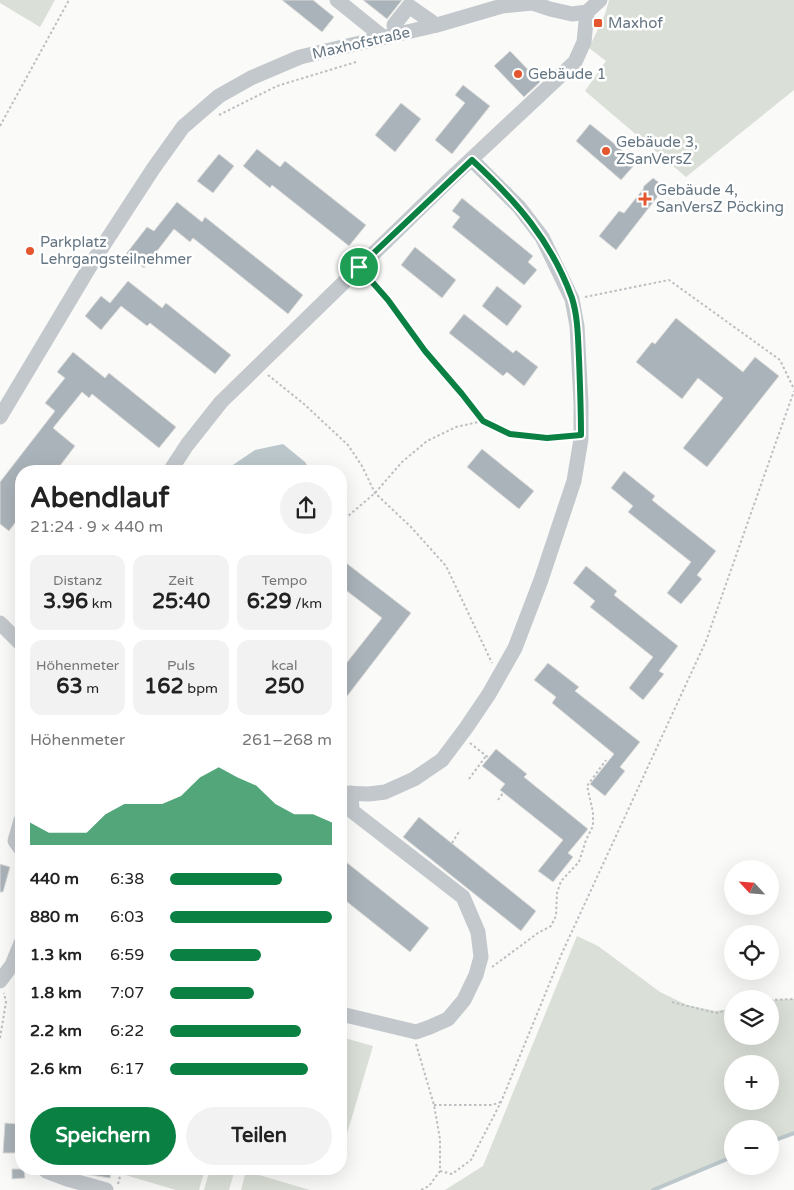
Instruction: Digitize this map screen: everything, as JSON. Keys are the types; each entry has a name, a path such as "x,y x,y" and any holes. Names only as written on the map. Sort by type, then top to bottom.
{"street":[{"path":"337,0 390,36 394,25 410,6 436,25"},
{"path":"174,465 221,402 359,267 575,62 584,42 587,12 600,0"},
{"name":"Maxhofstraße","path":"0,417 6,396 154,169 183,128 219,96 251,78 300,57 436,25 502,6 532,3 572,14 587,12"},
{"path":"347,793 369,794 385,792 414,779 442,760 461,735 515,648 561,523 574,481 581,435 582,404 577,326 572,299 542,237 519,207 472,160"},
{"path":"0,623 15,638"},
{"path":"347,796 352,811 463,897 478,932 481,957 474,980 464,1000 448,1019 416,1032 347,1015"},
{"path":"1,984 15,958"},
{"path":"56,1175 106,1190"}],"path":[{"path":"0,126 69,0"},
{"path":"212,118 276,86 356,62"},
{"path":"359,267 388,300 425,351 483,421 510,434 547,438 581,435"},
{"path":"440,1171 452,1174 471,1160 501,1102 562,952 706,641 794,390 780,360 669,280 572,299"},
{"path":"257,367 304,404 348,446 362,466 375,493 411,527 446,566 499,676"},
{"path":"347,517 375,493 402,462 427,441 456,427 483,421"},
{"path":"461,735 489,758"},
{"path":"469,779 486,756"},
{"path":"474,980 538,933 551,926 556,916 557,893 561,881 579,862 593,826 593,812 587,786 606,760"},
{"path":"498,800 504,792"},
{"path":"452,844 460,830"},
{"path":"0,1038 6,1002 1,984"},
{"path":"779,1000 794,999"},
{"path":"672,1002 716,1013 724,1011"},
{"path":"412,1031 434,1105 440,1139 440,1171 429,1186 421,1190"},
{"path":"434,1105 492,1105 501,1102"}],"shaded area":[{"path":"0,0 55,0 40,27 0,3"},
{"path":"609,0 794,0 794,90 686,177 585,91 606,61 589,48 605,14"},
{"path":"283,444 307,465 233,465 255,450"},
{"path":"577,936 598,946 660,992 687,1005 715,1011 724,1010 724,1045 779,1045 779,1000 794,999 794,1133 779,1139 779,1120 724,1120 724,1160 655,1190 445,1190 483,1166"},
{"path":"347,1039 373,1046 347,1134"},
{"path":"125,1175 203,1175 199,1190 176,1190"},
{"path":"208,1175 233,1175 229,1190 204,1190"},
{"path":"245,1175 259,1175 310,1190 241,1190"}],"building":[{"path":"282,0 313,0 334,17 322,32"},
{"path":"363,0 402,0 387,19"},
{"name":"Gebäude 1","path":"510,51 540,82 524,97 494,66"},
{"path":"463,85 490,106 452,154 435,140 465,103 455,95"},
{"path":"401,103 421,119 395,152 375,135"},
{"name":"Gebäude 3, ZSanVersZ","path":"590,124 637,162 621,180 576,141"},
{"path":"257,149 280,167 285,161 366,225 349,246 272,185 270,188 243,166"},
{"path":"219,154 234,166 213,193 197,181"},
{"name":"Gebäude 4, SanVersZ Pöcking","path":"653,178 665,187 616,250 599,236 619,211 624,213 643,187"},
{"path":"462,198 533,256 528,262 537,270 524,285 452,227 460,217 452,211"},
{"path":"177,202 202,222 205,217 303,295 288,314 193,238 190,242 174,229 144,268 126,254 147,227 154,231"},
{"path":"415,247 456,280 442,298 401,265"},
{"path":"128,281 162,308 166,303 231,355 215,374 150,323 147,326 121,306 101,330 85,316 101,296 110,303"},
{"path":"497,286 522,306 507,326 482,306"},
{"path":"464,314 513,353 516,350 538,367 524,386 507,372 503,376 449,333"},
{"path":"676,318 743,372 755,357 779,376 707,467 683,448 723,398 698,378 682,399 636,362 652,342 655,344"},
{"path":"73,352 105,378 109,373 176,427 159,448 92,394 89,398 82,392 53,428 75,446 61,465 15,465 15,523 9,531 0,524 0,482 55,411 45,403 65,378 57,372"},
{"path":"482,449 534,491 519,509 467,467"},
{"path":"624,471 655,496 652,500 716,551 697,575 702,579 681,604 667,593 691,562 628,512 633,506 611,488"},
{"path":"347,564 411,613 347,696 347,662 382,618 347,591"},
{"path":"586,566 617,591 614,595 678,646 659,671 664,674 643,700 629,688 653,657 590,607 595,601 573,583"},
{"path":"548,663 579,687 575,691 640,742 620,767 625,771 605,796 590,784 614,754 552,703 556,697 534,680"},
{"path":"496,749 527,774 524,777 588,829 568,853 573,857 553,882 538,871 563,840 500,790 505,784 482,766"},
{"path":"419,817 536,911 521,931 403,837"},
{"path":"347,863 429,928 410,952 347,902"},
{"path":"0,864 10,867 3,892 0,892"},
{"path":"5,1123 15,1124 15,1153 3,1153"},
{"path":"12,1169 15,1169 15,1175 25,1175 25,1178 12,1179"},
{"path":"90,1175 111,1175 110,1178"}],"waterway":[{"path":"779,1139 794,1133"},
{"path":"653,1190 724,1160"}],"place":[{"name":"Maxhof","path":"598,23"},
{"name":"Gebäude 1","path":"518,74"},
{"name":"Gebäude 3, ZSanVersZ","path":"606,151"},
{"name":"Gebäude 4, SanVersZ Pöcking","path":"645,199"},
{"name":"Parkplatz Lehrgangsteilnehmer","path":"30,251"}],"route":[{"path":"472,160 519,207 542,237 572,299 577,326 582,404 581,435 547,438 510,434 483,421 425,351 388,300 359,267 472,160"}]}
